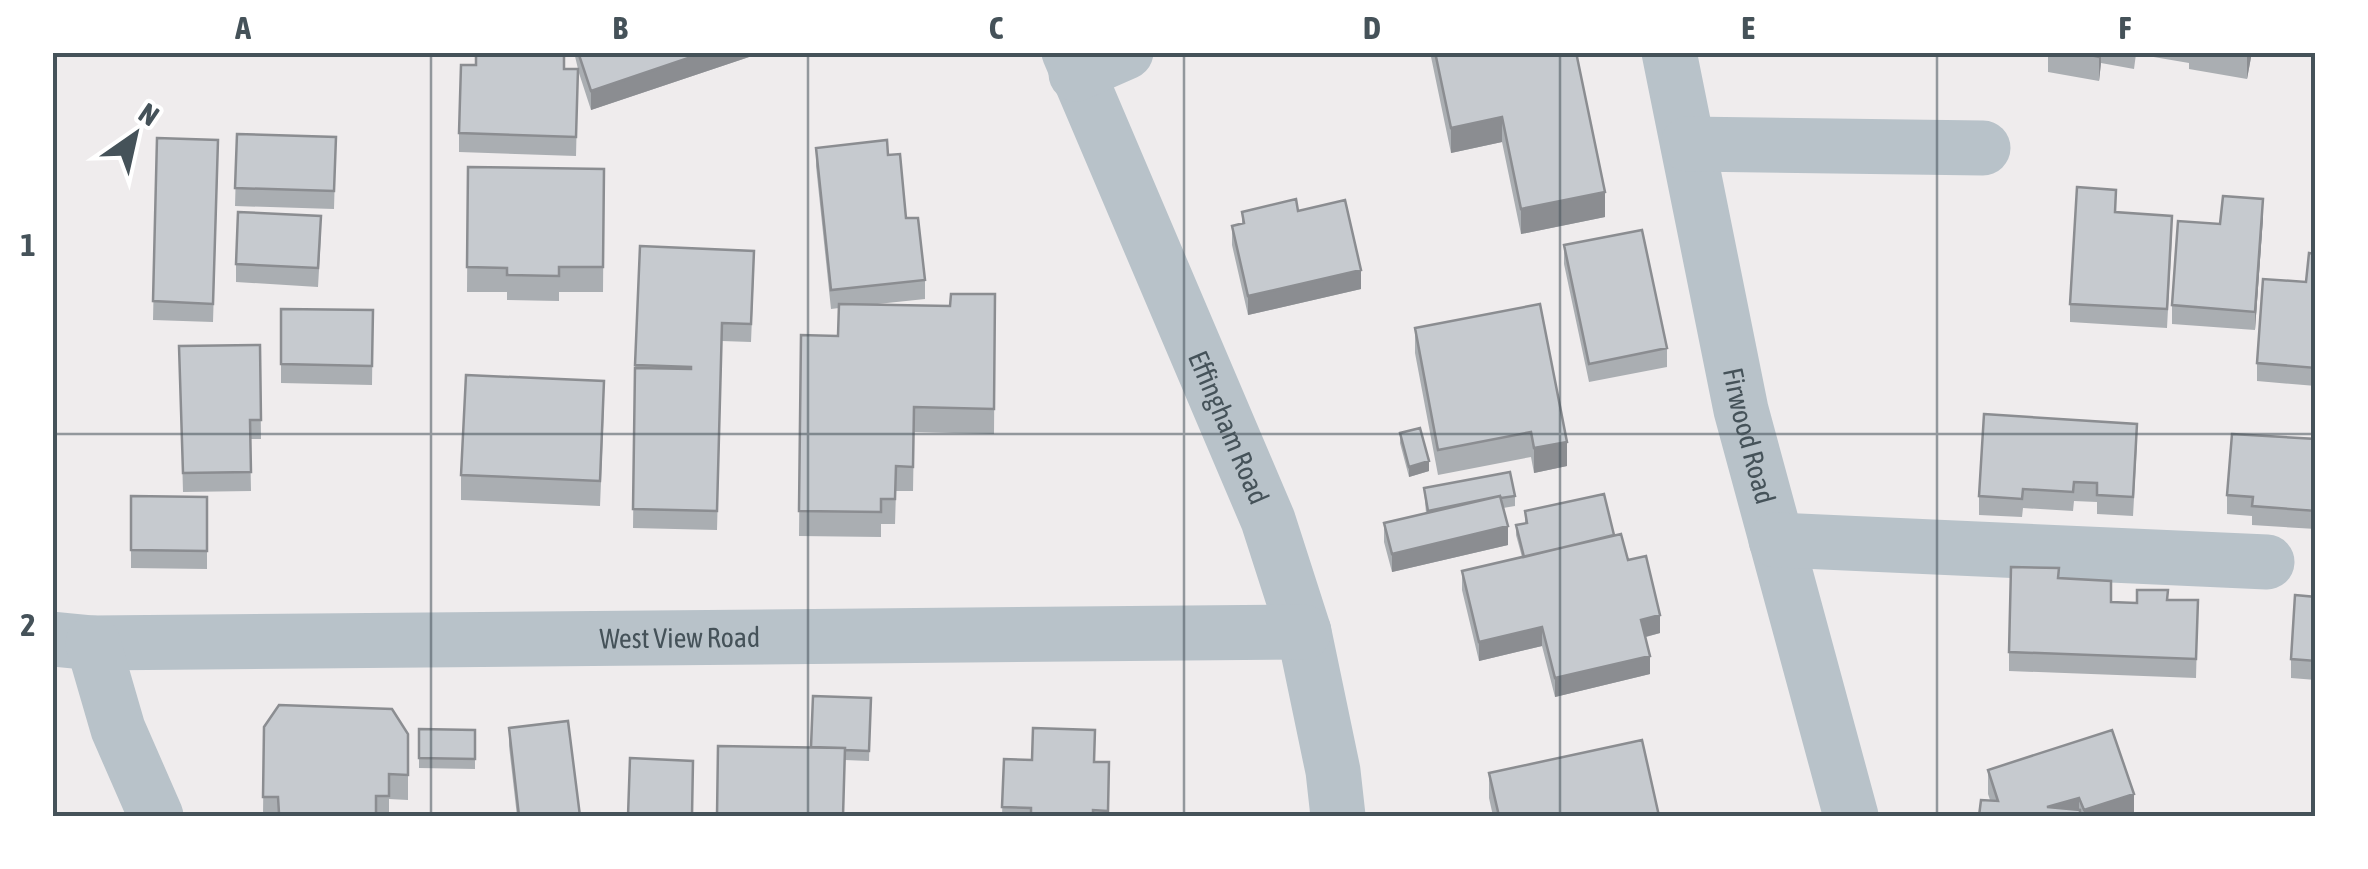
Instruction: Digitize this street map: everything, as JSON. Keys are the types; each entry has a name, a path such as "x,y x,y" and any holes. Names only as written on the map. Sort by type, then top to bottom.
{"street":[{"path":"1072,63 1126,52"},
{"name":"Firwood Road","path":"1669,52 1741,410 1851,816"},
{"name":"Effingham Road","path":"1072,63 1268,520 1304,632 1333,771 1338,816"},
{"path":"1688,144 1983,148"},
{"path":"1776,540 2267,562"},
{"name":"West View Road","path":"73,641 1304,632"},
{"path":"73,641 156,816"}],"building":[{"path":"476,52 564,52 564,69 578,69 576,137 459,133 461,65 476,65"},
{"path":"578,52 706,52 591,91"},
{"path":"1435,52 1576,52 1605,192 1521,209 1502,117 1451,128"},
{"path":"237,134 336,137 334,191 235,188"},
{"path":"157,138 218,140 213,304 153,301"},
{"path":"887,140 888,155 900,154 906,218 918,218 925,280 831,290 816,148"},
{"path":"468,167 604,169 603,267 559,267 559,276 507,275 507,268 467,267"},
{"path":"2077,187 2116,190 2115,212 2172,216 2167,309 2070,304"},
{"path":"2223,196 2263,199 2255,312 2172,305 2178,221 2220,224"},
{"path":"1296,199 1298,211 1345,200 1361,270 1248,296 1232,226 1244,223 1242,212"},
{"path":"238,212 321,216 318,268 236,264"},
{"path":"1642,230 1667,348 1589,364 1564,245"},
{"path":"640,246 754,251 751,324 722,323 717,511 633,509 635,368 691,369 635,365"},
{"path":"2309,253 2316,254 2316,368 2257,363 2263,279 2306,282"},
{"path":"951,294 995,294 994,409 914,407 913,467 896,466 895,499 881,499 881,512 799,511 801,335 838,336 839,304 950,306"},
{"path":"1540,304 1567,442 1534,448 1531,432 1438,450 1415,328"},
{"path":"281,309 373,310 372,366 281,364"},
{"path":"260,345 261,420 250,420 251,472 183,473 179,346"},
{"path":"466,375 604,381 600,481 461,475"},
{"path":"1984,414 2137,424 2133,497 2097,495 2097,483 2074,482 2073,492 2023,489 2022,499 1979,496"},
{"path":"1420,428 1429,461 1409,467 1400,433"},
{"path":"2232,434 2316,439 2316,511 2252,506 2253,497 2227,495"},
{"path":"1510,472 1515,496 1428,511 1424,488"},
{"path":"1604,494 1614,535 1524,557 1516,525 1527,523 1525,511"},
{"path":"131,496 207,497 207,551 131,550"},
{"path":"1500,496 1508,526 1392,554 1384,523"},
{"path":"1621,534 1628,560 1646,556 1660,615 1641,620 1650,656 1555,678 1542,627 1479,642 1462,571"},
{"path":"2011,567 2059,568 2058,578 2111,581 2111,602 2137,603 2137,590 2168,590 2167,600 2198,600 2196,659 2009,652"},
{"path":"2295,595 2316,597 2316,661 2291,659"},
{"path":"813,696 871,698 869,751 811,747"},
{"path":"279,705 392,709 408,734 408,775 389,774 389,796 376,796 376,816 279,813 278,797 263,797 264,727"},
{"path":"568,721 580,816 519,816 509,728"},
{"path":"1033,728 1095,730 1094,762 1109,762 1108,811 1093,810 1093,816 1031,816 1031,808 1002,807 1004,759 1032,760"},
{"path":"419,729 475,730 475,759 419,758"},
{"path":"2112,730 2134,794 2084,810 2079,798 2047,807 2080,810 2080,816 1979,816 1981,800 1998,801 1988,770"},
{"path":"1642,740 1659,816 1499,816 1489,773"},
{"path":"718,746 845,748 843,816 717,816"},
{"path":"630,758 693,761 692,816 628,816"}]}
